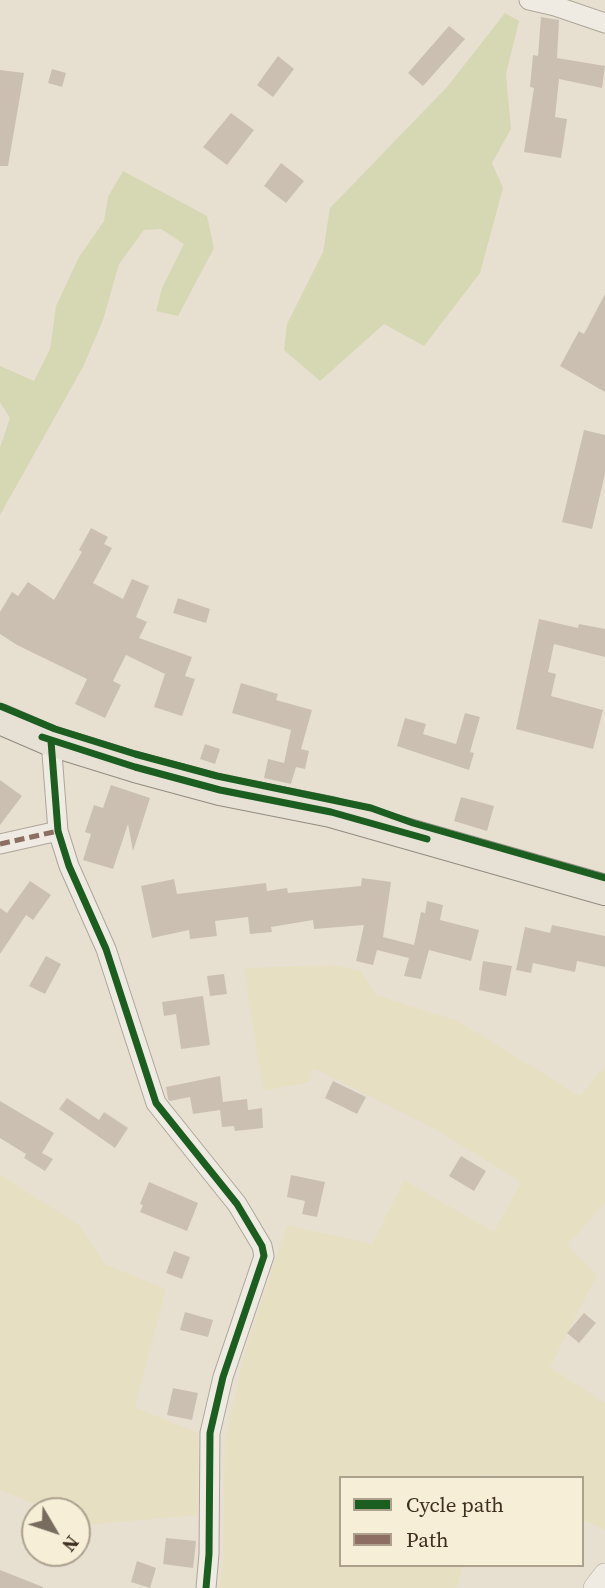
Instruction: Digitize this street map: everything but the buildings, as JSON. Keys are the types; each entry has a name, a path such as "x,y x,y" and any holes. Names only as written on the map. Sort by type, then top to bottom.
{"main road":[{"path":"0,719 51,741 135,767 220,789 331,812 605,890"}],"street":[{"path":"529,0 605,23"},
{"path":"51,741 58,831 69,866 106,949 156,1102 237,1204 262,1246 264,1256 223,1377 210,1433 209,1554 206,1588"},
{"path":"0,844 58,831"},
{"path":"595,1588 605,1575"}],"shaded area":[{"path":"336,965 361,971 376,995 458,1021 580,1096 605,1065 605,1203 568,1245 597,1275 550,1367 605,1403 605,1530 584,1520 584,1476 339,1476 339,1567 462,1567 457,1588 219,1588 223,1563 225,1440 244,1356 287,1225 372,1244 404,1180 494,1232 521,1182 433,1128 313,1068 309,1082 263,1091 244,968"},
{"path":"0,1174 80,1226 105,1264 166,1289 135,1407 198,1433 197,1515 91,1525 91,1497 21,1498 0,1490"}],"green space":[{"path":"505,13 519,21 506,74 511,129 492,163 503,188 480,273 424,346 384,324 320,381 284,350 287,324 323,252 330,208 447,87"},
{"path":"123,171 207,216 214,248 178,316 156,311 162,288 184,244 161,229 144,230 119,264 103,320 83,367 0,515 0,448 10,418 0,402 0,366 34,381 50,349 56,306 79,257 104,221 108,197"}],"marked path":[{"path":"0,844 58,831"}],"cycle path":[{"path":"0,706 55,729 135,754 217,776 371,808 413,823 605,878"},
{"path":"42,737 135,767 220,790 331,812 427,839"},
{"path":"51,741 58,831 69,866 106,949 156,1103 237,1204 262,1246 264,1256 223,1377 210,1433 209,1554 206,1588"}]}
